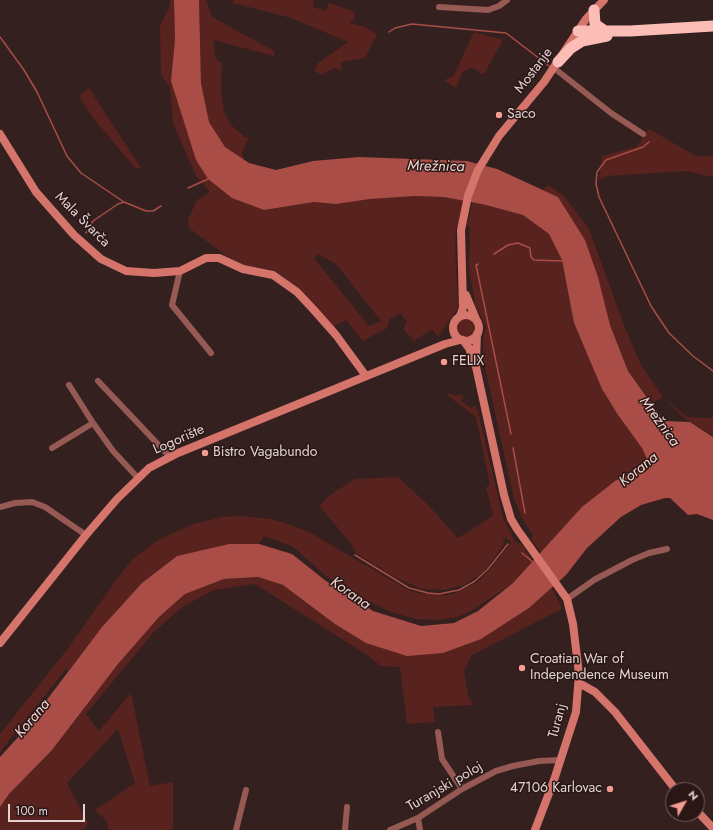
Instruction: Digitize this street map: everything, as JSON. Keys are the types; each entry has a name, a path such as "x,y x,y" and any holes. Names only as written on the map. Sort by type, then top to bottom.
{"highway":[{"path":"594,10 595,24 605,31"},
{"path":"578,31 630,31 713,26"},
{"path":"578,31 587,39"},
{"path":"556,65 576,45 587,39 630,31"}],"main road":[{"name":"Mostanje","path":"463,282 461,230 468,196 485,157 499,136 556,65 578,31 594,10 604,0"},
{"name":"Mala Švarča","path":"0,134 36,192 74,235 101,259 126,271 154,273 180,271 206,258 218,258 244,269 266,273 280,278 297,292 336,335 366,376"},
{"path":"463,282 463,308 460,316 453,326 454,334 470,348 476,367 508,510 514,525 565,595"},
{"path":"463,282 471,310 479,327 477,334 476,367"},
{"path":"460,316 467,315 476,320"},
{"name":"Logorište","path":"433,349 447,336 453,326"},
{"path":"462,340 471,339 477,334"},
{"name":"Logorište","path":"0,643 86,536 138,478 149,468 170,457 366,376 433,349 462,340"},
{"name":"Turanj","path":"535,830 576,712 579,683 573,624 565,595"},
{"path":"579,683 588,687 611,707 670,782"},
{"path":"705,820 713,828"}],"street":[{"path":"439,7 488,10 499,6 507,0"},
{"path":"556,65 603,107 643,134"},
{"path":"180,271 172,305 211,353"},
{"path":"98,381 170,457"},
{"path":"69,385 113,451 138,478"},
{"path":"52,448 93,423"},
{"path":"0,507 15,503 32,502 46,507 86,536"},
{"path":"565,595 632,560 649,553 667,549"},
{"path":"438,732 442,759 462,789"},
{"name":"Turanjski poloj","path":"390,830 418,818 462,789 496,771 539,761 560,760"},
{"path":"236,830 246,790"},
{"path":"344,830 347,807"},
{"path":"418,818 420,830"}],"shaded area":[{"path":"170,0 174,0 175,39 171,81 196,160 264,210 314,202 336,204 370,199 416,196 444,197 463,200 458,227 456,227 455,248 458,308 438,337 432,329 414,341 403,329 407,322 400,313 390,319 387,328 363,341 346,320 333,327 299,290 281,275 273,270 243,265 225,255 189,228 188,220 197,200 210,192 195,174 173,123 170,87 161,75 160,26 170,5","holes":["318,254 336,264 381,321 369,326 314,258"]},
{"path":"199,0 206,0 212,17 274,51 274,56 213,40 216,59 222,63 221,92 224,112 231,125 245,137 249,137 242,153 244,160 225,147 209,122 201,83"},
{"path":"233,0 314,0 313,7 326,11 329,3 355,12 354,19 349,23 365,27 377,34 365,58 341,62 342,70 334,68 322,75 314,71 318,63 348,42 291,18 233,3"},
{"path":"474,32 503,40 484,74 479,73 476,69 471,68 466,70 462,73 456,88 444,80 453,77"},
{"path":"89,88 141,168 136,169 93,118 79,96"},
{"path":"649,129 696,156 713,156 713,177 686,171 608,176 599,180 602,156 636,147"},
{"path":"548,185 564,196 589,229 625,328 641,365 663,397 653,403 628,371 610,325 598,277 558,197 543,190"},
{"path":"472,203 486,205 523,215 549,234 562,260 574,323 602,389 618,415 642,448 647,459 644,467 623,477 541,553 531,539 533,536 522,518 514,499 483,358 483,338 486,327 475,304 469,267 470,227 467,226"},
{"path":"466,318 473,321 476,328 473,335 466,338 459,335 456,328 459,321"},
{"path":"450,393 454,396 460,394 464,397 461,401 471,408 475,406 478,411 503,518 515,541 525,547 525,550 533,561 513,583 471,611 457,617 439,620 416,619 391,612 361,597 326,576 292,546 264,536 259,544 229,544 177,556 142,583 102,627 68,671 66,669 0,752 0,734 69,647 132,560 158,540 193,524 223,517 241,516 271,519 288,524 309,532 408,590 417,593 445,595 454,594 478,582 511,543 506,537 503,541 504,544 482,573 464,585 444,590 422,589 394,577 356,553 351,543 319,506 330,495 355,479 398,477 428,505 458,538 493,516 486,487 490,486 476,417 447,395"},
{"path":"663,397 687,417 713,418 713,436 684,418"},
{"path":"258,577 283,585 335,623 366,643 529,608 552,588 562,609 472,655 464,671 468,696 474,705 433,707 435,722 407,724 400,667 381,666 367,655 255,584 214,590 182,607 153,633 86,714 99,731 131,693 150,786 173,782 173,830 108,830 107,821 95,810 135,783 118,729 67,783 88,823 84,830 0,830 0,807 9,794 52,750 118,664 159,617 185,594 224,579"}],"water":[{"path":"174,0 199,0 201,83 209,122 225,147 249,163 276,170 313,161 359,157 467,161 497,169 558,197 585,240 598,277 610,325 628,371 664,421 690,422 713,437 713,520 697,514 688,515 670,498 641,505 621,517 587,548 566,575 529,608 481,639 443,653 407,656 366,643 335,624 283,585 258,577 224,579 185,594 159,617 118,664 52,750 9,794 0,807 0,757 21,734 102,627 142,583 177,556 229,544 259,544 292,554 326,581 373,611 421,626 454,623 478,611 513,583 582,507 615,481 644,467 647,459 642,448 618,415 602,389 574,323 562,260 549,234 523,215 486,205 444,197 416,196 370,199 336,204 314,202 264,210 232,198 208,179 196,160 171,81 175,39"}],"waterway":[{"path":"389,32 395,28 412,24 506,33 549,66"},
{"path":"0,37 24,70 37,92 67,156 81,173 124,202"},
{"path":"649,142 643,147 606,160 597,172 596,184 599,197 651,306 669,333 693,356 713,371"},
{"path":"188,188 208,179"},
{"path":"86,233 93,221 118,204 124,202 146,211 153,211 161,206"},
{"path":"494,254 508,245 518,243 530,248 531,257 534,260 563,261"},
{"path":"478,264 476,265 511,434"},
{"path":"513,448 525,513"},
{"path":"355,555 409,588 439,594 459,590 475,581 488,569 508,544"},
{"path":"522,553 533,562"}],"place":[{"name":"Saco","path":"499,115"},
{"name":"FELIX","path":"444,362"},
{"name":"Bistro Vagabundo","path":"205,453"},
{"name":"Croatian War of Independence Museum","path":"522,668"},
{"name":"47106 Karlovac","path":"610,789"}],"water label":[{"name":"Mrežnica","path":"436,167"},
{"name":"Mrežnica","path":"659,422"},
{"name":"Korana","path":"639,470"},
{"name":"Korana","path":"350,594"},
{"name":"Korana","path":"33,719"}]}
